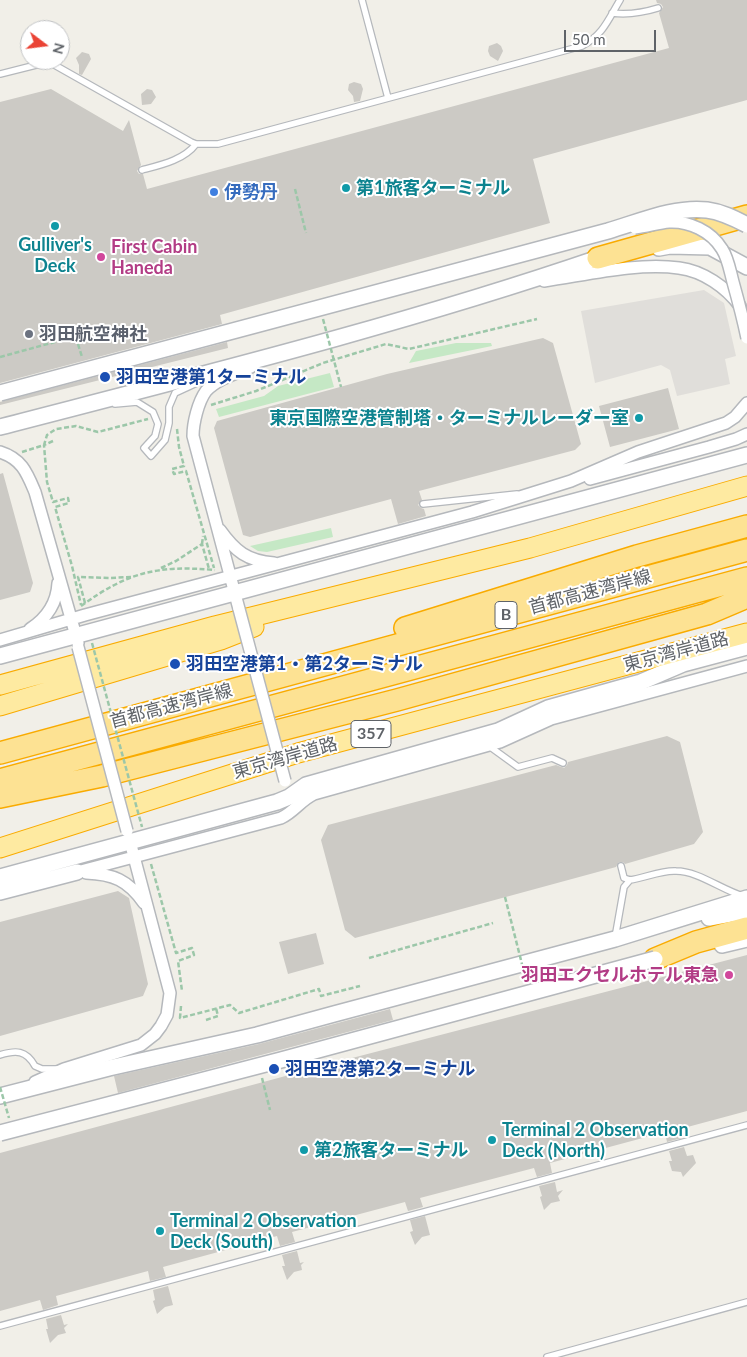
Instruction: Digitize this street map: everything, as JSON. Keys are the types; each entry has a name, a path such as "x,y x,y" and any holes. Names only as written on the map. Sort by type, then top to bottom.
{"highway":[{"path":"598,258 747,216"},
{"path":"0,685 215,626 530,548 747,486"},
{"path":"265,680 299,661 610,564 747,526"},
{"name":"首都高速湾岸線","path":"0,753 747,550"},
{"name":"首都高速湾岸線","path":"0,780 747,578"},
{"path":"0,797 102,776 397,700 707,614 747,597"},
{"path":"0,706 221,640 268,622 297,607"},
{"name":"東京湾岸道路","path":"0,848 298,753 747,633"},
{"path":"655,959 696,942 747,928"}],"street":[{"path":"0,393 608,231 670,212 706,210 729,215 747,224"},
{"path":"608,231 670,222 695,227 706,232 722,249 730,271 747,338"},
{"path":"0,427 283,354 520,284 598,258 670,246 710,247 747,267"},
{"path":"520,284 644,267 680,268 700,274 717,284 732,296 747,316"},
{"path":"283,354 215,384 206,392 194,421 193,436 289,797"},
{"path":"0,640 472,512 571,481 638,452 726,423 735,417 747,403"},
{"path":"571,481 623,471 727,442 747,434"},
{"path":"0,452 7,454 25,468 35,492 77,641 170,993 167,1014 161,1026 155,1034 141,1045 64,1069 6,1094"},
{"path":"0,656 77,641 235,593 747,455"},
{"path":"216,526 239,552 251,559 283,563"},
{"path":"25,633 38,624 52,607 57,596 59,579"},
{"path":"0,877 277,802 289,797 306,785 498,731 548,708 640,682 697,660 747,646"},
{"path":"0,892 77,872 130,843 280,818 314,794 506,740 551,719 747,666"},
{"path":"77,872 108,875 120,880 130,886 148,908"},
{"path":"6,1094 267,1032 621,937 747,898"},
{"path":"621,937 747,911"},
{"path":"0,1133 281,1060 655,959 747,939"}],"lane":[{"path":"362,0 388,98"},
{"path":"0,74 51,63 196,144 218,144 582,46 594,40 604,28 620,0"},
{"path":"612,13 640,13 658,8"},
{"path":"142,170 183,156 192,150 196,144"},
{"path":"73,408 137,402 153,412 158,424 155,436 144,448 151,456 165,440 169,424 169,407 175,393 202,381 212,372"},
{"path":"423,504 532,492"},
{"path":"487,745 518,767 552,758 563,763"},
{"path":"621,866 624,878 630,880 678,871 747,898"},
{"path":"621,937 624,886 630,880"},
{"path":"0,1055 20,1052 31,1059 35,1066 42,1069 64,1069"},
{"path":"0,1326 747,1125"},
{"path":"547,1357 747,1302"}],"path":[{"path":"294,189 306,234"},
{"path":"322,316 341,387"},
{"path":"206,408 256,392 323,363 386,344 409,349 537,318"},
{"path":"0,357 88,334"},
{"path":"150,418 98,432 76,426 56,429 47,435 44,445 48,482 82,607 101,592 131,577 158,569 176,561 202,544"},
{"path":"18,454 53,441"},
{"path":"158,569 184,567 215,571 179,448"},
{"path":"184,466 172,469 174,474 186,471"},
{"path":"53,502 68,498 69,503 55,507"},
{"path":"203,534 202,544 209,569"},
{"path":"74,572 78,577 85,603"},
{"path":"78,577 131,577"},
{"path":"92,643 142,827"},
{"path":"150,860 178,961 182,990"},
{"path":"505,897 527,982"},
{"path":"370,958 493,923"},
{"path":"176,953 192,948 194,955 178,961"},
{"path":"180,1018 230,1005 239,1013 319,989 321,996 360,986"},
{"path":"206,1020 218,1016 216,1008"},
{"path":"261,1074 270,1110"}],"shaded area":[{"path":"704,290 724,303 736,356 725,359 730,384 677,396 670,370 661,365 595,383 581,311"}],"green space":[{"path":"456,343 491,343 492,346 409,363 416,351"},
{"path":"330,373 334,387 219,417 216,409 264,396 278,386"},
{"path":"331,528 333,537 267,552 258,551 250,546"}],"building":[{"name":"第1旅客ターミナル","path":"656,0 747,0 747,100 533,159 550,223 220,315 222,324 0,383 0,102 51,89 123,131 129,120 141,165 137,171 139,174 143,174 147,189 669,48 659,13 663,7"},
{"path":"497,43 503,51 498,61 490,56 488,51 489,46"},
{"path":"82,52 89,54 91,59 82,75 79,74 79,65 76,58"},
{"path":"354,82 361,84 363,89 360,101 354,102 353,96 348,90 349,84"},
{"path":"147,89 152,90 156,97 151,104 142,105 141,94"},
{"path":"543,338 553,343 581,444 575,450 419,491 422,500 418,505 424,509 426,516 398,524 391,499 250,537 243,535 214,428 217,421 387,374"},
{"path":"227,342 228,348 0,405 0,402"},
{"name":"東京国際空港管制塔・ターミナルレーダー室","path":"668,388 679,429 610,447 599,406"},
{"path":"3,473 33,583 30,592 0,600 0,474"},
{"path":"667,736 680,742 703,832 694,844 625,864 619,862 616,867 355,938 345,930 321,840 328,825 556,765 564,768 568,762"},
{"path":"118,891 129,898 148,984 143,996 0,1036 0,922"},
{"path":"316,933 324,964 288,974 279,942"},
{"name":"第2旅客ターミナル","path":"747,955 747,1111 680,1129 682,1138 667,1142 665,1132 550,1163 552,1173 537,1177 534,1168 420,1198 423,1207 408,1211 405,1202 292,1232 295,1242 280,1246 277,1236 163,1267 166,1277 150,1281 148,1271 56,1296 58,1305 43,1310 40,1300 0,1311 0,1153 356,1057"},
{"path":"390,1009 393,1020 118,1093 114,1076 259,1044"},
{"path":"684,1147 687,1156 693,1155 696,1163 683,1177 681,1172 672,1171 669,1151"},
{"path":"555,1182 557,1192 563,1190 558,1196 560,1201 551,1203 544,1210 539,1186"},
{"path":"425,1216 430,1235 422,1237 415,1245 410,1232 413,1231 410,1220"},
{"path":"297,1251 300,1263 304,1262 301,1265 302,1270 294,1272 287,1280 282,1266 285,1266 282,1255"},
{"path":"168,1286 173,1305 165,1307 157,1314 153,1301 155,1300 153,1290"},
{"path":"61,1315 64,1325 68,1324 64,1328 66,1333 58,1335 50,1343 46,1329 48,1329 46,1319"}],"place":[{"name":"第1旅客ターミナル","path":"346,188"},
{"name":"伊勢丹","path":"214,192"},
{"name":"Gulliver's Deck","path":"55,226"},
{"name":"First Cabin Haneda","path":"101,257"},
{"name":"羽田航空神社","path":"29,334"},
{"name":"羽田空港第1ターミナル","path":"105,377"},
{"name":"東京国際空港管制塔・ターミナルレーダー室","path":"639,418"},
{"name":"羽田空港第1・第2ターミナル","path":"175,664"},
{"name":"羽田エクセルホテル東急","path":"729,975"},
{"name":"羽田空港第2ターミナル","path":"274,1069"},
{"name":"Terminal 2 Observation Deck (North)","path":"492,1140"},
{"name":"第2旅客ターミナル","path":"304,1150"},
{"name":"Terminal 2 Observation Deck (South)","path":"160,1231"}]}
